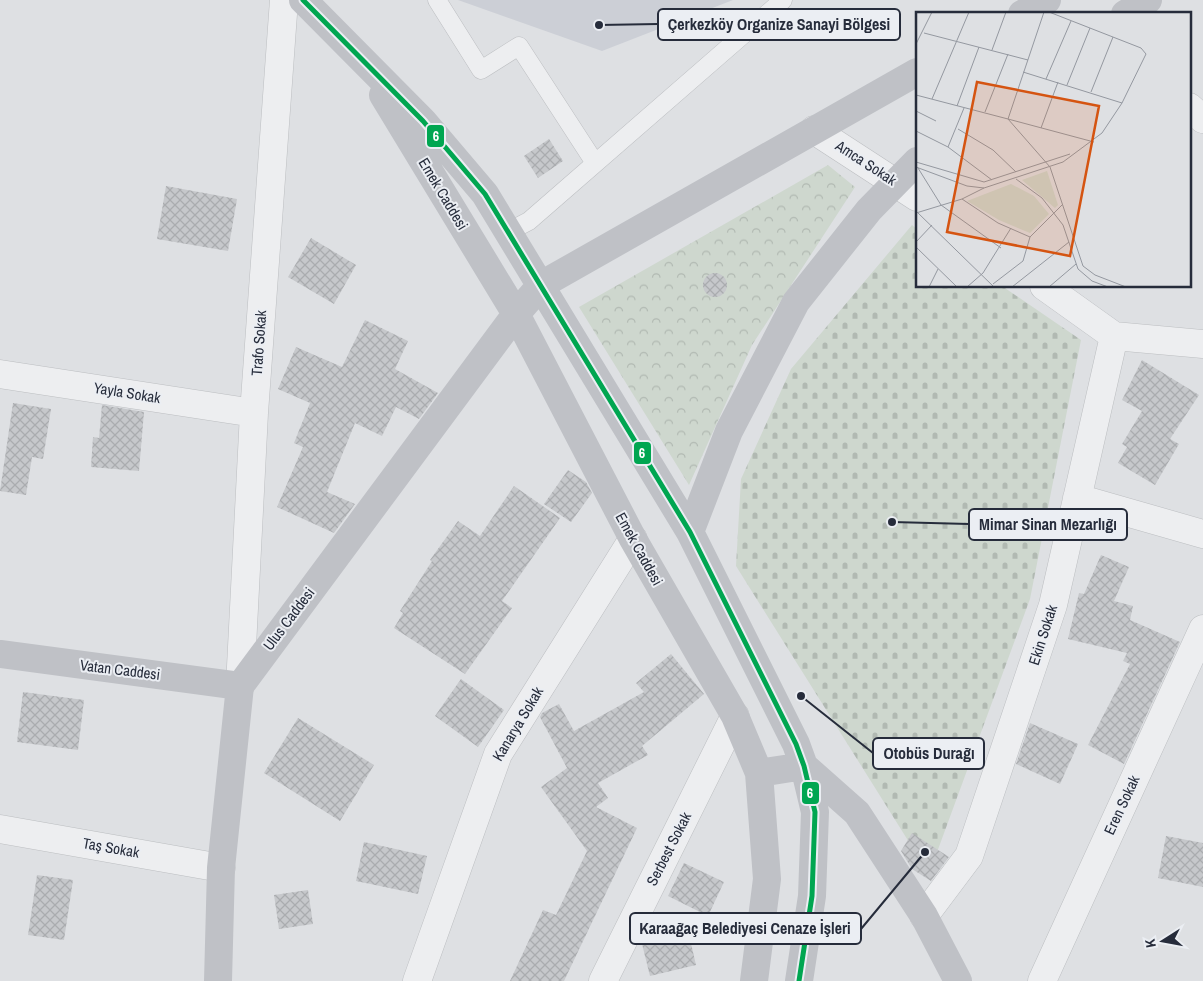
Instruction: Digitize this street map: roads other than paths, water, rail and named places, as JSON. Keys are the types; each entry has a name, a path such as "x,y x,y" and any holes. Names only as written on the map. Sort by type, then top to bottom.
{"street":[{"name":"Trafo Sokak","path":"240,686 254,413 284,0"},
{"path":"303,0 358,53"},
{"path":"1026,12 1047,0"},
{"path":"1128,12 1148,0"},
{"name":"Emek Caddesi","path":"358,53 424,121 485,194 542,285 690,532 796,744 804,766 815,812 812,896 799,981"},
{"name":"Emek Caddesi","path":"358,53 516,314 633,539 734,716 759,773 767,879 754,981"},
{"name":"Ulus Caddesi","path":"240,686 516,314 542,285 916,73"},
{"path":"1190,108 1203,119"},
{"name":"Amca Sokak","path":"814,130 906,190"},
{"path":"690,532 729,431 796,302 869,210 906,190 916,164"},
{"path":"1047,288 1114,336 1203,344"},
{"name":"Ekin Sokak","path":"924,916 969,856 1053,605 1114,336"},
{"name":"Yayla Sokak","path":"0,374 254,413"},
{"path":"1077,498 1203,534"},
{"name":"Kanarya Sokak","path":"417,981 498,754 633,539"},
{"name":"Eren Sokak","path":"1042,981 1203,629"},
{"name":"Vatan Caddesi","path":"0,654 240,686"},
{"path":"218,981 221,868 240,686"},
{"name":"Serbest Sokak","path":"603,981 734,716"},
{"path":"759,773 804,766 857,813 924,916 958,981"},
{"name":"Taş Sokak","path":"0,828 221,868"}],"lane":[{"path":"437,0 482,70 519,46 595,163"},
{"path":"508,232 529,221 783,0"}],"place":[{"name":"Çerkezköy Organize Sanayi Bölgesi","path":"599,25"},
{"name":"Mimar Sinan Mezarlığı","path":"892,522"},
{"name":"Otobüs Durağı","path":"801,696"},
{"name":"Karaağaç Belediyesi Cenaze İşleri","path":"925,852"}]}
